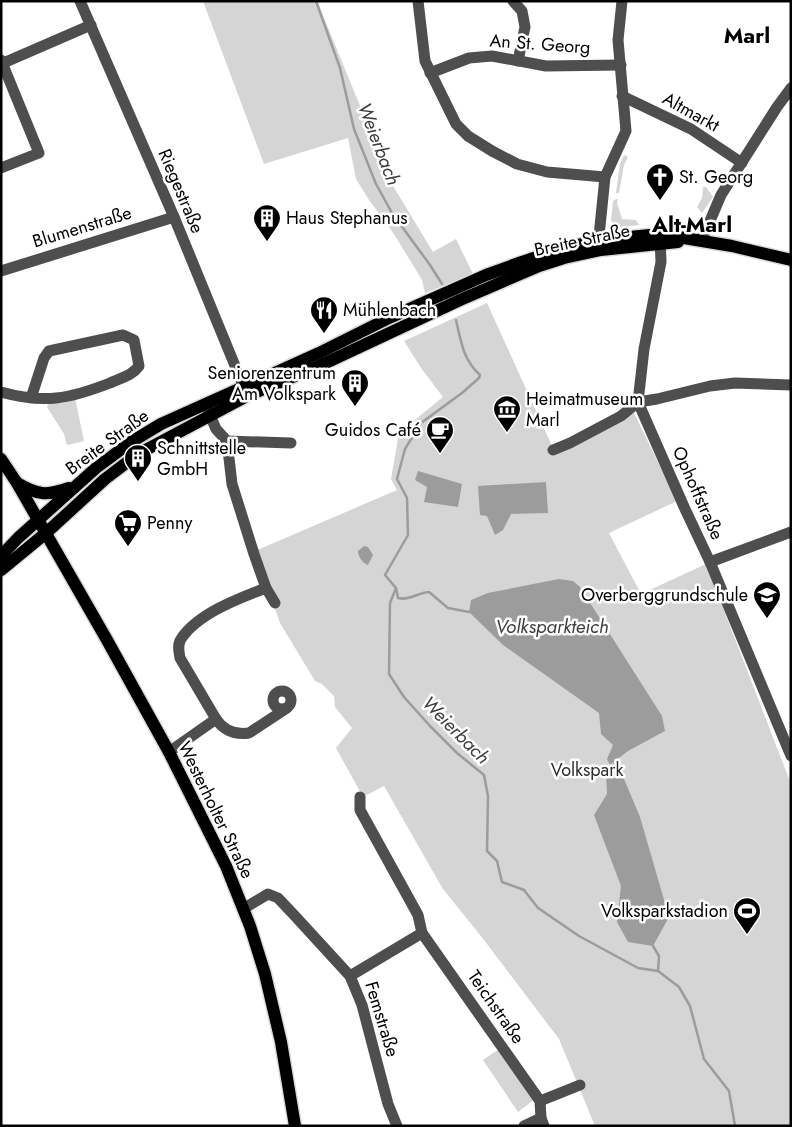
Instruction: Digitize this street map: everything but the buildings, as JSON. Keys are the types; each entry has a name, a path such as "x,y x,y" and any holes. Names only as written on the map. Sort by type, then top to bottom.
{"main road":[{"name":"Breite Straße","path":"1,556 74,486 131,442 161,424 207,409 245,391 319,366 518,274 600,245 660,239 701,240 791,260"},
{"name":"Breite Straße","path":"1,570 46,533 105,479 138,454 207,409"},
{"name":"Westerholter Straße","path":"1,459 46,533 169,752 226,866 258,952 274,1010 295,1126"},
{"path":"17,483 32,491 44,494 56,493 74,486"}],"street":[{"path":"418,1 425,62 456,124 468,136 517,164 547,172 605,177"},
{"path":"513,1 522,10 525,27 518,61"},
{"path":"600,245 605,177 626,131 618,40 622,1"},
{"name":"Riegestraße","path":"84,3 91,25 174,217 245,391"},
{"path":"1,168 39,153 2,62 91,25"},
{"name":"An St. Georg","path":"430,73 469,58 492,56 546,66 621,65"},
{"path":"701,240 721,195 776,107 791,88"},
{"name":"Altmarkt","path":"622,96 690,129 742,163"},
{"name":"Blumenstraße","path":"1,271 174,217"},
{"path":"638,402 644,349 661,262 660,239"},
{"path":"1,392 30,398 55,399 78,395 134,372 139,366 134,340 123,335 49,351 44,358 30,398"},
{"path":"553,450 621,416 638,402 710,386 735,383 791,385"},
{"name":"Ophoffstraße","path":"638,402 710,562 766,699 787,734 791,756"},
{"path":"207,409 216,429 227,441 232,484 266,588 275,603"},
{"path":"227,441 291,443"},
{"path":"710,562 791,532"},
{"path":"266,588 209,613 180,640 178,648 180,658 222,728 229,731 249,733 287,708"},
{"path":"169,752 216,719"},
{"name":"Teichstraße","path":"360,797 360,810 418,914 422,932 540,1101"},
{"name":"Femstraße","path":"243,909 268,894 273,895 296,916 350,976 362,1005 388,1104 397,1126"},
{"path":"350,976 422,932"},
{"path":"524,1126 543,1122 540,1101 580,1085"}],"green space":[{"path":"203,1 317,1 393,186 433,252 456,239 473,274 425,293 422,280 394,234 356,179 348,138 264,164"},
{"path":"624,155 628,157 624,165 619,193 616,193 620,164"},
{"path":"703,187 706,187 713,197 702,213 697,207 702,198"},
{"path":"618,199 617,203 622,219 636,220 639,225 615,228 611,220 613,201"},
{"name":"Volkspark","path":"487,303 553,448 634,413 677,501 609,533 641,594 706,564 791,784 791,1126 595,1126 559,1039 443,889 384,786 363,797 336,748 352,728 335,707 334,696 322,684 315,681 280,623 255,551 397,490 391,479 399,433 443,397 404,341"},
{"path":"75,398 84,441 67,445 64,434 47,407 49,403"},
{"path":"499,1049 535,1099 518,1112 483,1060"}],"water":[{"path":"418,471 462,484 458,507 424,502 427,487 415,480"},
{"path":"546,482 548,513 511,514 503,530 495,535 487,516 480,515 478,486"},
{"path":"364,546 368,547 373,555 368,565 362,561 358,553"},
{"name":"Volksparkteich","path":"559,579 573,581 580,587 662,716 665,731 628,751 610,765 607,759 613,745 601,734 599,713 503,645 469,612 471,600 488,593"},
{"path":"619,767 640,817 669,917 653,946 628,942 617,922 621,886 594,815 607,794 606,772"}],"waterway":[{"name":"Weierbach","path":"316,1 340,68 354,129 376,184 392,213 442,284"},
{"name":"Weierbach","path":"456,320 466,357 480,375 462,393 421,423 405,449 397,479 407,498 408,535 385,575 396,588 390,603 389,674 404,697 430,726 457,753 484,775 488,796 487,851 497,861 502,882 524,890 538,908 579,936 638,968 658,971 679,987 690,1006 704,1059 729,1091 735,1126"},
{"path":"396,588 398,598 402,599 429,592 448,608 469,612"},
{"path":"614,764 615,769"},
{"path":"653,946 659,956 658,971"}],"place":[{"name":"St. Georg","path":"660,201"},
{"name":"Haus Stephanus","path":"267,242"},
{"name":"Mühlenbach","path":"324,334"},
{"name":"Seniorenzentrum Am Volkspark","path":"355,407"},
{"name":"Heimatmuseum Marl","path":"507,433"},
{"name":"Guidos Café","path":"440,454"},
{"name":"Schnittstelle GmbH","path":"138,482"},
{"name":"Penny","path":"128,547"},
{"name":"Overberggrundschule","path":"767,619"},
{"name":"Volksparkstadion","path":"747,935"}],"district":[{"name":"Marl","path":"747,35"},
{"name":"Alt-Marl","path":"692,224"}]}
